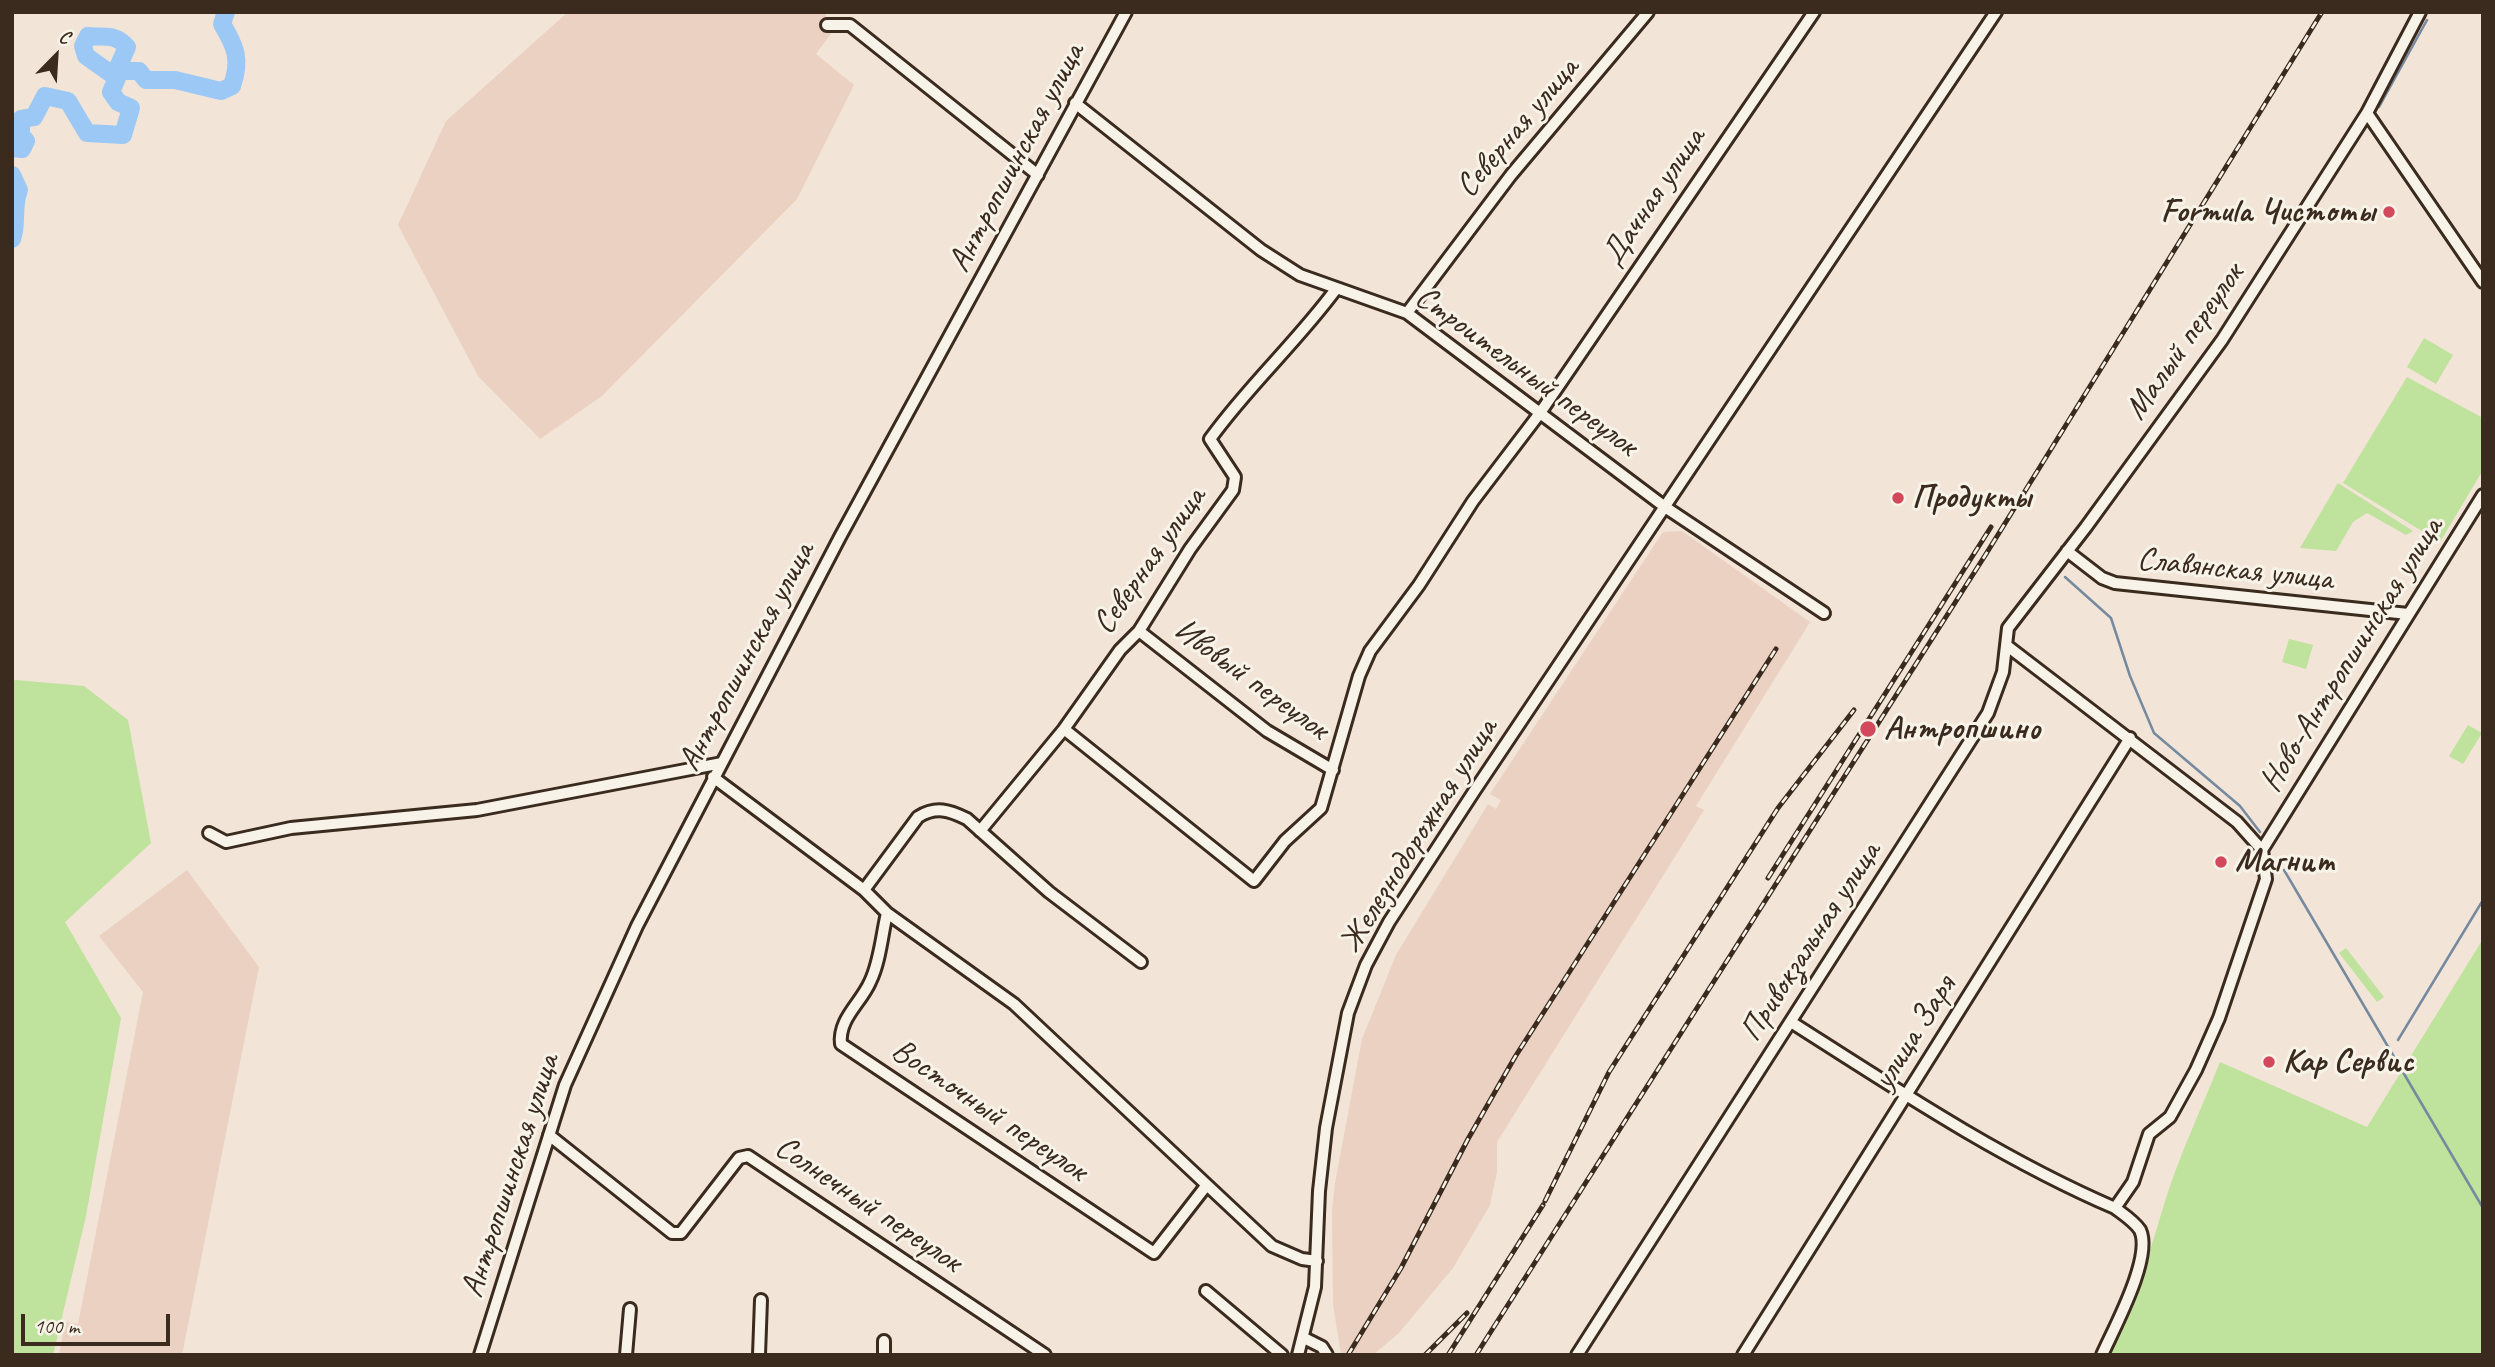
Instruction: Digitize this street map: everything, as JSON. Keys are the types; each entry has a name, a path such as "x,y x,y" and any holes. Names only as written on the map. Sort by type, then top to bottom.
{"street":[{"name":"Антропшинская улица","path":"480,1355 565,1085 631,938 840,537 1126,12"},
{"name":"Северная улица","path":"1407,313 1511,175 1648,12"},
{"name":"Дачная улица","path":"1333,770 1359,676 1370,651 1419,586 1439,551 1540,412 1814,12"},
{"name":"Железнодорожная улица","path":"1298,1355 1315,1287 1319,1191 1326,1128 1348,1013 1366,965 1425,867 1996,12"},
{"name":"Малый переулок","path":"2067,551 2222,340 2367,113 2420,12"},
{"path":"827,25 850,24 1038,175"},
{"name":"Строительный переулок","path":"1075,103 1261,250 1300,275 1407,313 1665,507 1824,613"},
{"path":"2367,113 2483,282"},
{"name":"Северная улица","path":"980,831 1064,729 1120,650 1139,631 1190,549 1233,490 1236,477 1210,439 1229,412 1317,315 1336,289"},
{"name":"Ново-Антропшинская улица","path":"2264,847 2483,495"},
{"name":"Славянская улица","path":"2067,551 2102,578 2115,583 2408,614"},
{"name":"Привокзальная улица","path":"1577,1355 1988,713 2003,672 2008,628 2067,551"},
{"name":"Ивовый переулок","path":"1139,631 1267,731 1333,770"},
{"path":"2006,645 2130,738 2237,822 2264,847 2266,879 2218,1018 2170,1117 2149,1134 2133,1182 2115,1208"},
{"path":"1064,729 1254,881 1286,841 1321,807 1333,770"},
{"name":"улица Заря","path":"1743,1355 2130,738"},
{"path":"209,833 226,842 291,828 477,810 722,763"},
{"path":"713,777 864,890 887,913 1014,1004 1272,1247 1317,1261"},
{"path":"864,890 918,817 929,811 952,812 980,831 1049,892 1142,962"},
{"name":"Восточный переулок","path":"887,913 871,981 846,1020 840,1033 841,1044 1154,1253 1206,1186"},
{"path":"1791,1022 1906,1096 2056,1182 2115,1208 2139,1228 2143,1242 2138,1271 2102,1355"},
{"name":"Солнечный переулок","path":"548,1135 671,1233 681,1233 739,1158 748,1156 1045,1355"},
{"path":"1206,1291 1282,1355"},
{"path":"760,1355 761,1300"},
{"path":"626,1355 630,1309"},
{"path":"1304,1338 1322,1347 1327,1355"},
{"path":"884,1341 884,1355"}],"shaded area":[{"path":"568,12 825,12 832,32 816,54 854,85 797,199 602,396 540,439 478,376 398,225 446,121"},
{"path":"1682,531 1810,622 1696,806 1704,810 1497,1142 1497,1172 1490,1205 1453,1268 1399,1333 1373,1355 1341,1355 1333,1304 1332,1210 1335,1183 1362,1039 1396,955 1488,804 1496,809 1501,800 1490,794 1663,532"},
{"path":"187,870 259,967 182,1355 59,1355 65,1322 78,1324 143,992 99,936"}],"green space":[{"path":"2424,338 2453,355 2436,384 2407,367"},
{"path":"2407,377 2483,418 2483,470 2440,542 2343,483"},
{"path":"2338,483 2413,531 2406,535 2367,513 2353,522 2336,551 2300,548"},
{"path":"2289,639 2313,645 2306,669 2282,662"},
{"path":"12,681 84,686 128,720 151,843 65,922 121,1018 86,1216 53,1355 12,1355"},
{"path":"2468,725 2482,733 2463,764 2449,756"},
{"path":"2483,939 2483,1355 2108,1355 2134,1297 2172,1181 2220,1062 2367,1127"},
{"path":"2346,948 2384,997 2377,1002 2339,953"}],"waterway":[{"path":"12,148 22,149 26,141 21,135 21,119 34,117 45,96 68,101 87,133 123,135 131,108 118,102 111,92 117,78 86,56 83,46 88,36 109,37 123,43 127,47 119,65 125,71 139,71 146,80 175,80 221,91 232,86 236,54 222,24 226,12"},
{"path":"2379,107 2427,20"},
{"path":"12,175 19,190 12,239"},
{"path":"2065,577 2111,618 2130,676 2154,733 2240,806 2260,832"},
{"path":"2284,870 2483,1208"},
{"path":"2398,1040 2483,900"}],"railway":[{"path":"1476,1355 1986,554 2322,12"},
{"path":"1768,878 1991,527"},
{"path":"1348,1355 1401,1268 1468,1139 1515,1057 1776,649"},
{"path":"1545,1201 1609,1072 1778,808 1854,710"},
{"path":"1448,1355 1543,1205"},
{"path":"1425,1355 1467,1313"}],"place":[{"name":"Formula Чистоты","path":"2389,212"},
{"name":"Продукты","path":"1898,498"},
{"name":"Антропшино","path":"1868,729"},
{"name":"Магнит","path":"2221,862"},
{"name":"Кар Сервис","path":"2269,1062"}]}
